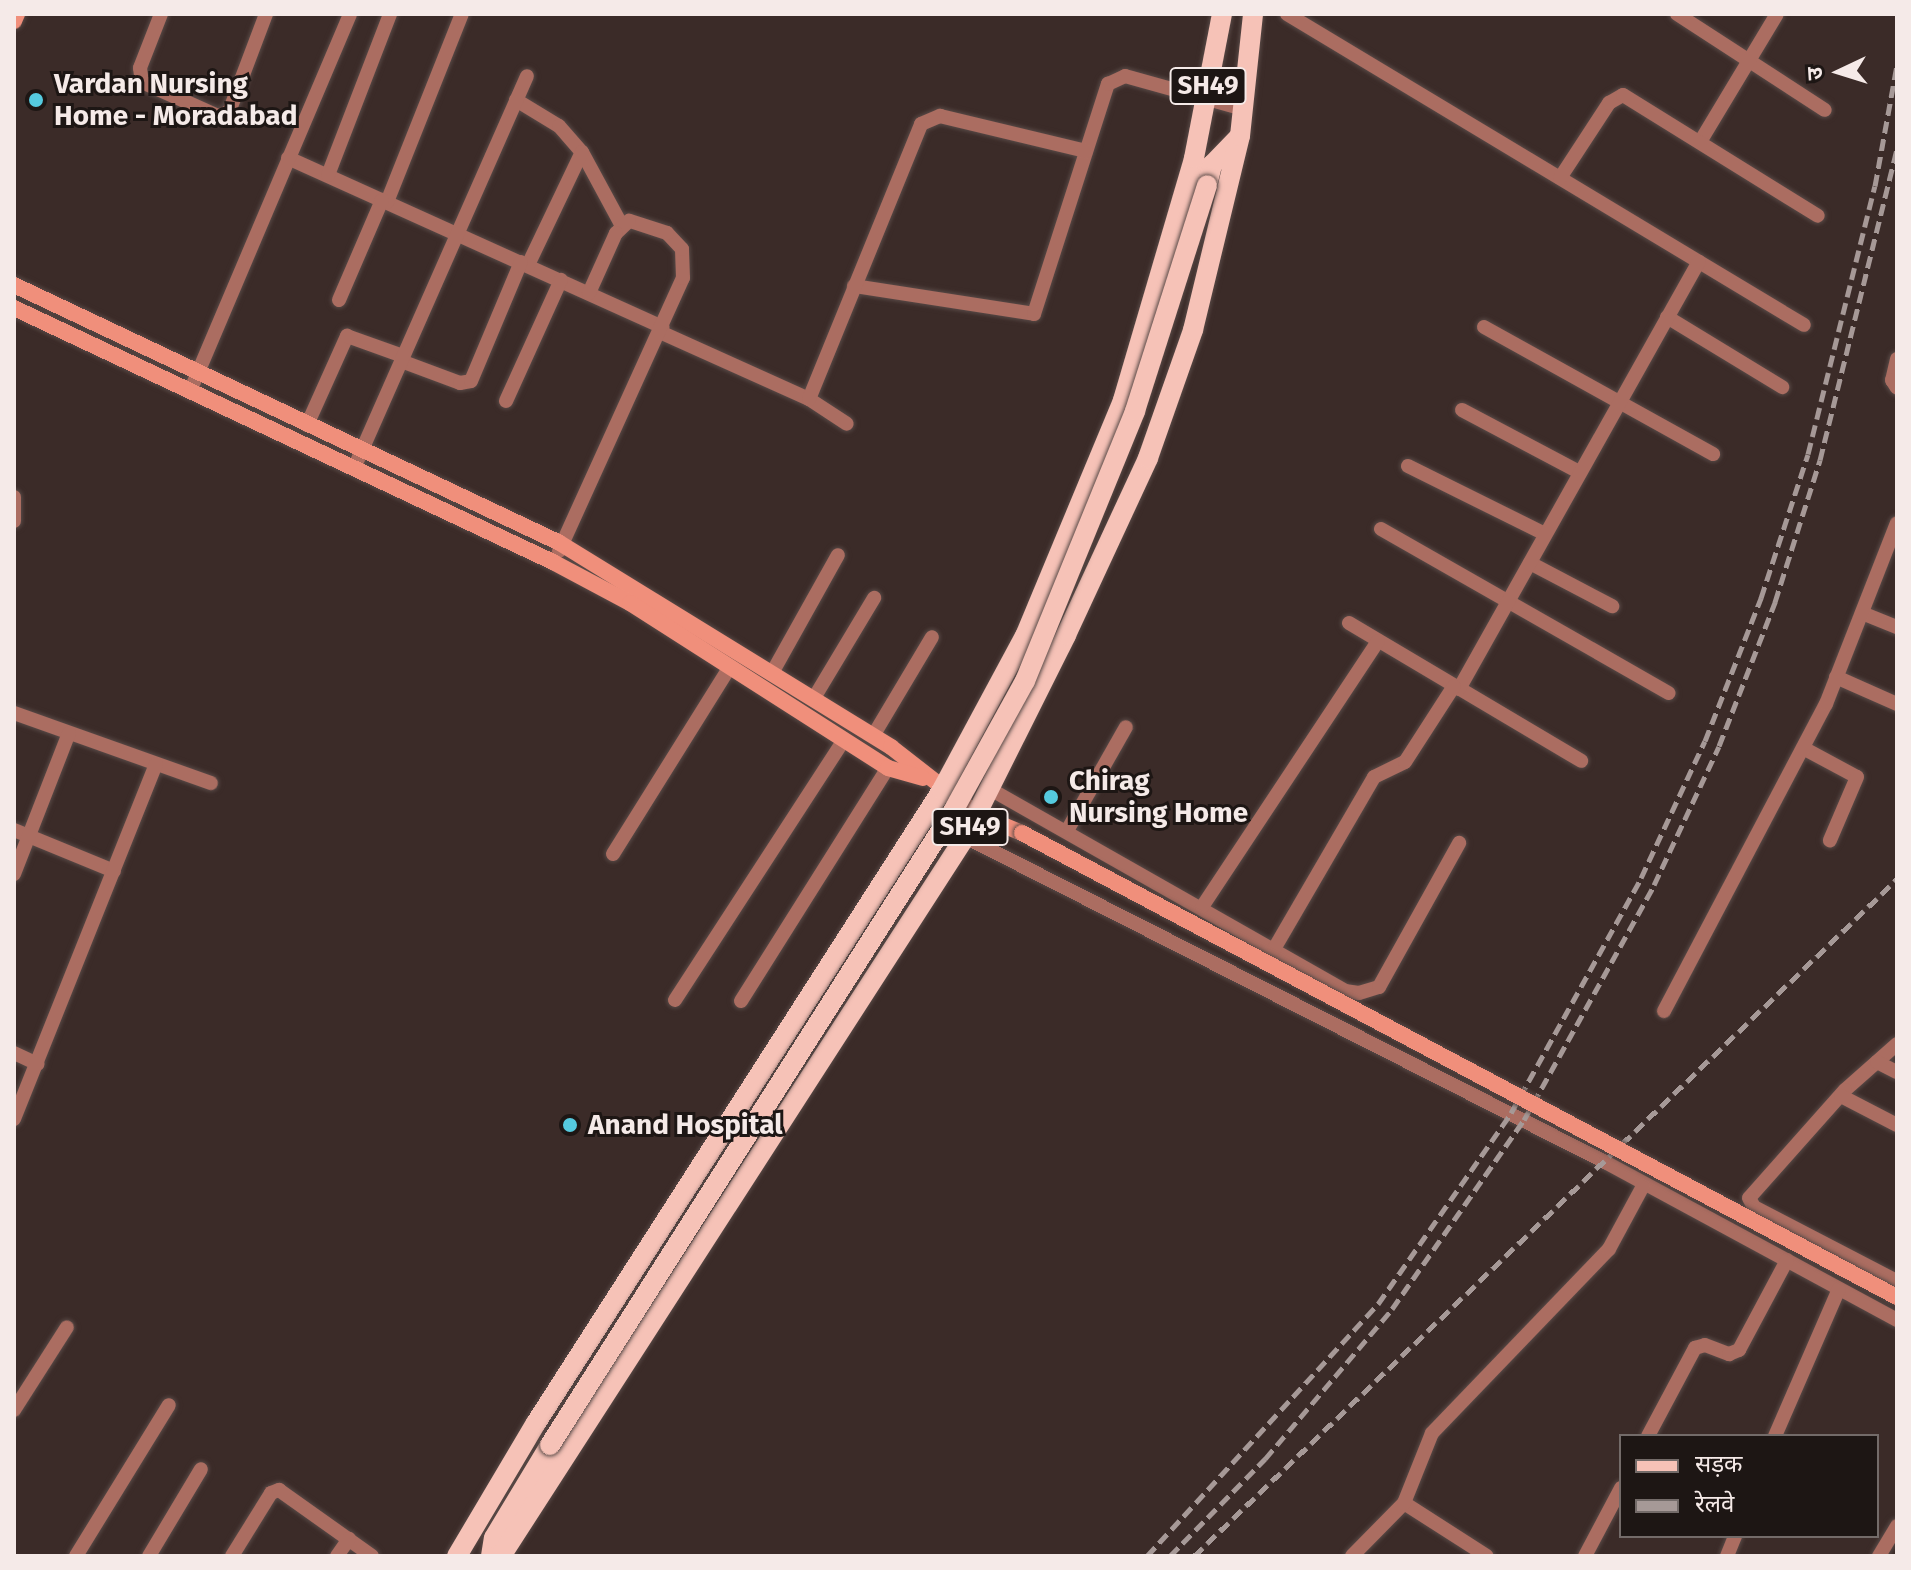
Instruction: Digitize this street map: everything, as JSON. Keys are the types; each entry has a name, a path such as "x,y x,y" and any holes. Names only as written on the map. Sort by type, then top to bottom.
{"main road":[{"path":"14,21 17,14"},
{"name":"SH49","path":"459,1553 536,1423 1025,636 1123,400 1199,131 1222,14"},
{"name":"SH49","path":"495,1550 965,837 990,789 1148,458 1193,330 1240,136 1253,14"},
{"name":"SH49","path":"1199,131 1209,175"},
{"name":"SH49","path":"495,1550 550,1445 952,813 1025,681 1135,411 1209,175 1240,136"},
{"path":"14,285 195,381 358,459 772,673 873,736 977,814 1022,833 1897,1297"},
{"path":"14,308 307,425 358,459 562,544 698,636 730,667 888,768 935,784"},
{"name":"SH49","path":"459,1553 495,1550"}],"street":[{"path":"161,14 140,68 142,82 218,116 229,112 266,14"},
{"path":"195,381 350,14"},
{"path":"328,175 390,14"},
{"path":"339,300 385,201 462,14"},
{"path":"1287,14 1804,325"},
{"path":"1677,14 1825,110"},
{"path":"1700,142 1777,14"},
{"path":"358,459 527,76"},
{"path":"854,286 1034,314 1104,91 1114,80 1125,76 1243,109"},
{"path":"1560,178 1609,103 1623,95 1818,216"},
{"path":"516,100 559,126 582,152 622,226"},
{"path":"809,399 913,133 930,118 1086,151"},
{"path":"307,425 347,336 460,383 471,381 525,264 582,152"},
{"path":"288,158 589,293 809,399 847,424"},
{"path":"553,562 662,329 683,278 682,249 667,233 640,221 622,226 589,293"},
{"path":"1274,949 1374,777 1405,762 1457,687 1509,602 1699,262"},
{"path":"506,401 561,280"},
{"path":"1667,317 1782,387"},
{"path":"1484,327 1620,399 1713,454"},
{"path":"1897,359 1892,380 1897,388"},
{"path":"1462,410 1579,472"},
{"path":"1408,466 1545,534"},
{"path":"14,497 14,521"},
{"path":"1664,1011 1803,748 1891,554 1897,523"},
{"path":"1381,529 1669,693"},
{"path":"772,673 838,555"},
{"path":"1530,563 1612,606"},
{"path":"814,698 874,598"},
{"path":"1862,613 1897,627"},
{"path":"1349,623 1581,761"},
{"path":"873,736 932,637"},
{"path":"1202,907 1378,641"},
{"path":"613,854 730,667"},
{"path":"1836,677 1897,704"},
{"path":"14,713 211,783"},
{"path":"1068,829 1126,727"},
{"path":"14,874 21,833 69,733"},
{"path":"675,1000 844,740"},
{"path":"1803,748 1857,777 1830,840"},
{"path":"14,1119 156,764"},
{"path":"741,1001 888,768"},
{"path":"990,789 1068,829 1345,991 1371,991 1379,987 1459,843"},
{"path":"21,833 114,871"},
{"path":"965,837 1578,1148 1643,1186 1897,1320"},
{"path":"1897,1044 1841,1096 1751,1194 1750,1202 1897,1281"},
{"path":"14,1053 38,1064"},
{"path":"1877,1062 1897,1072"},
{"path":"1841,1096 1897,1125"},
{"path":"1352,1556 1404,1503 1432,1433 1609,1249 1643,1186"},
{"path":"1649,1434 1695,1348 1705,1345 1729,1354 1739,1350 1787,1260"},
{"path":"1776,1434 1839,1289"},
{"path":"14,1410 67,1327"},
{"path":"76,1556 169,1405"},
{"path":"149,1556 201,1469"},
{"path":"232,1556 271,1493 279,1490 372,1556"},
{"path":"1585,1556 1619,1492"},
{"path":"1404,1503 1487,1556"},
{"path":"1879,1556 1897,1526"},
{"path":"337,1556 349,1539"}],"railway":[{"path":"1147,1556 1378,1304 1511,1113 1641,878 1705,741 1761,598 1808,454 1875,186 1897,65"},
{"path":"1170,1556 1265,1459 1392,1309 1524,1120 1654,885 1719,746 1775,602 1820,460 1897,150"},
{"path":"1194,1556 1897,879"}],"place":[{"name":"Vardan Nursing Home - Moradabad","path":"36,100"},
{"name":"Chirag Nursing Home","path":"1051,797"},
{"name":"Anand Hospital","path":"570,1125"}]}
